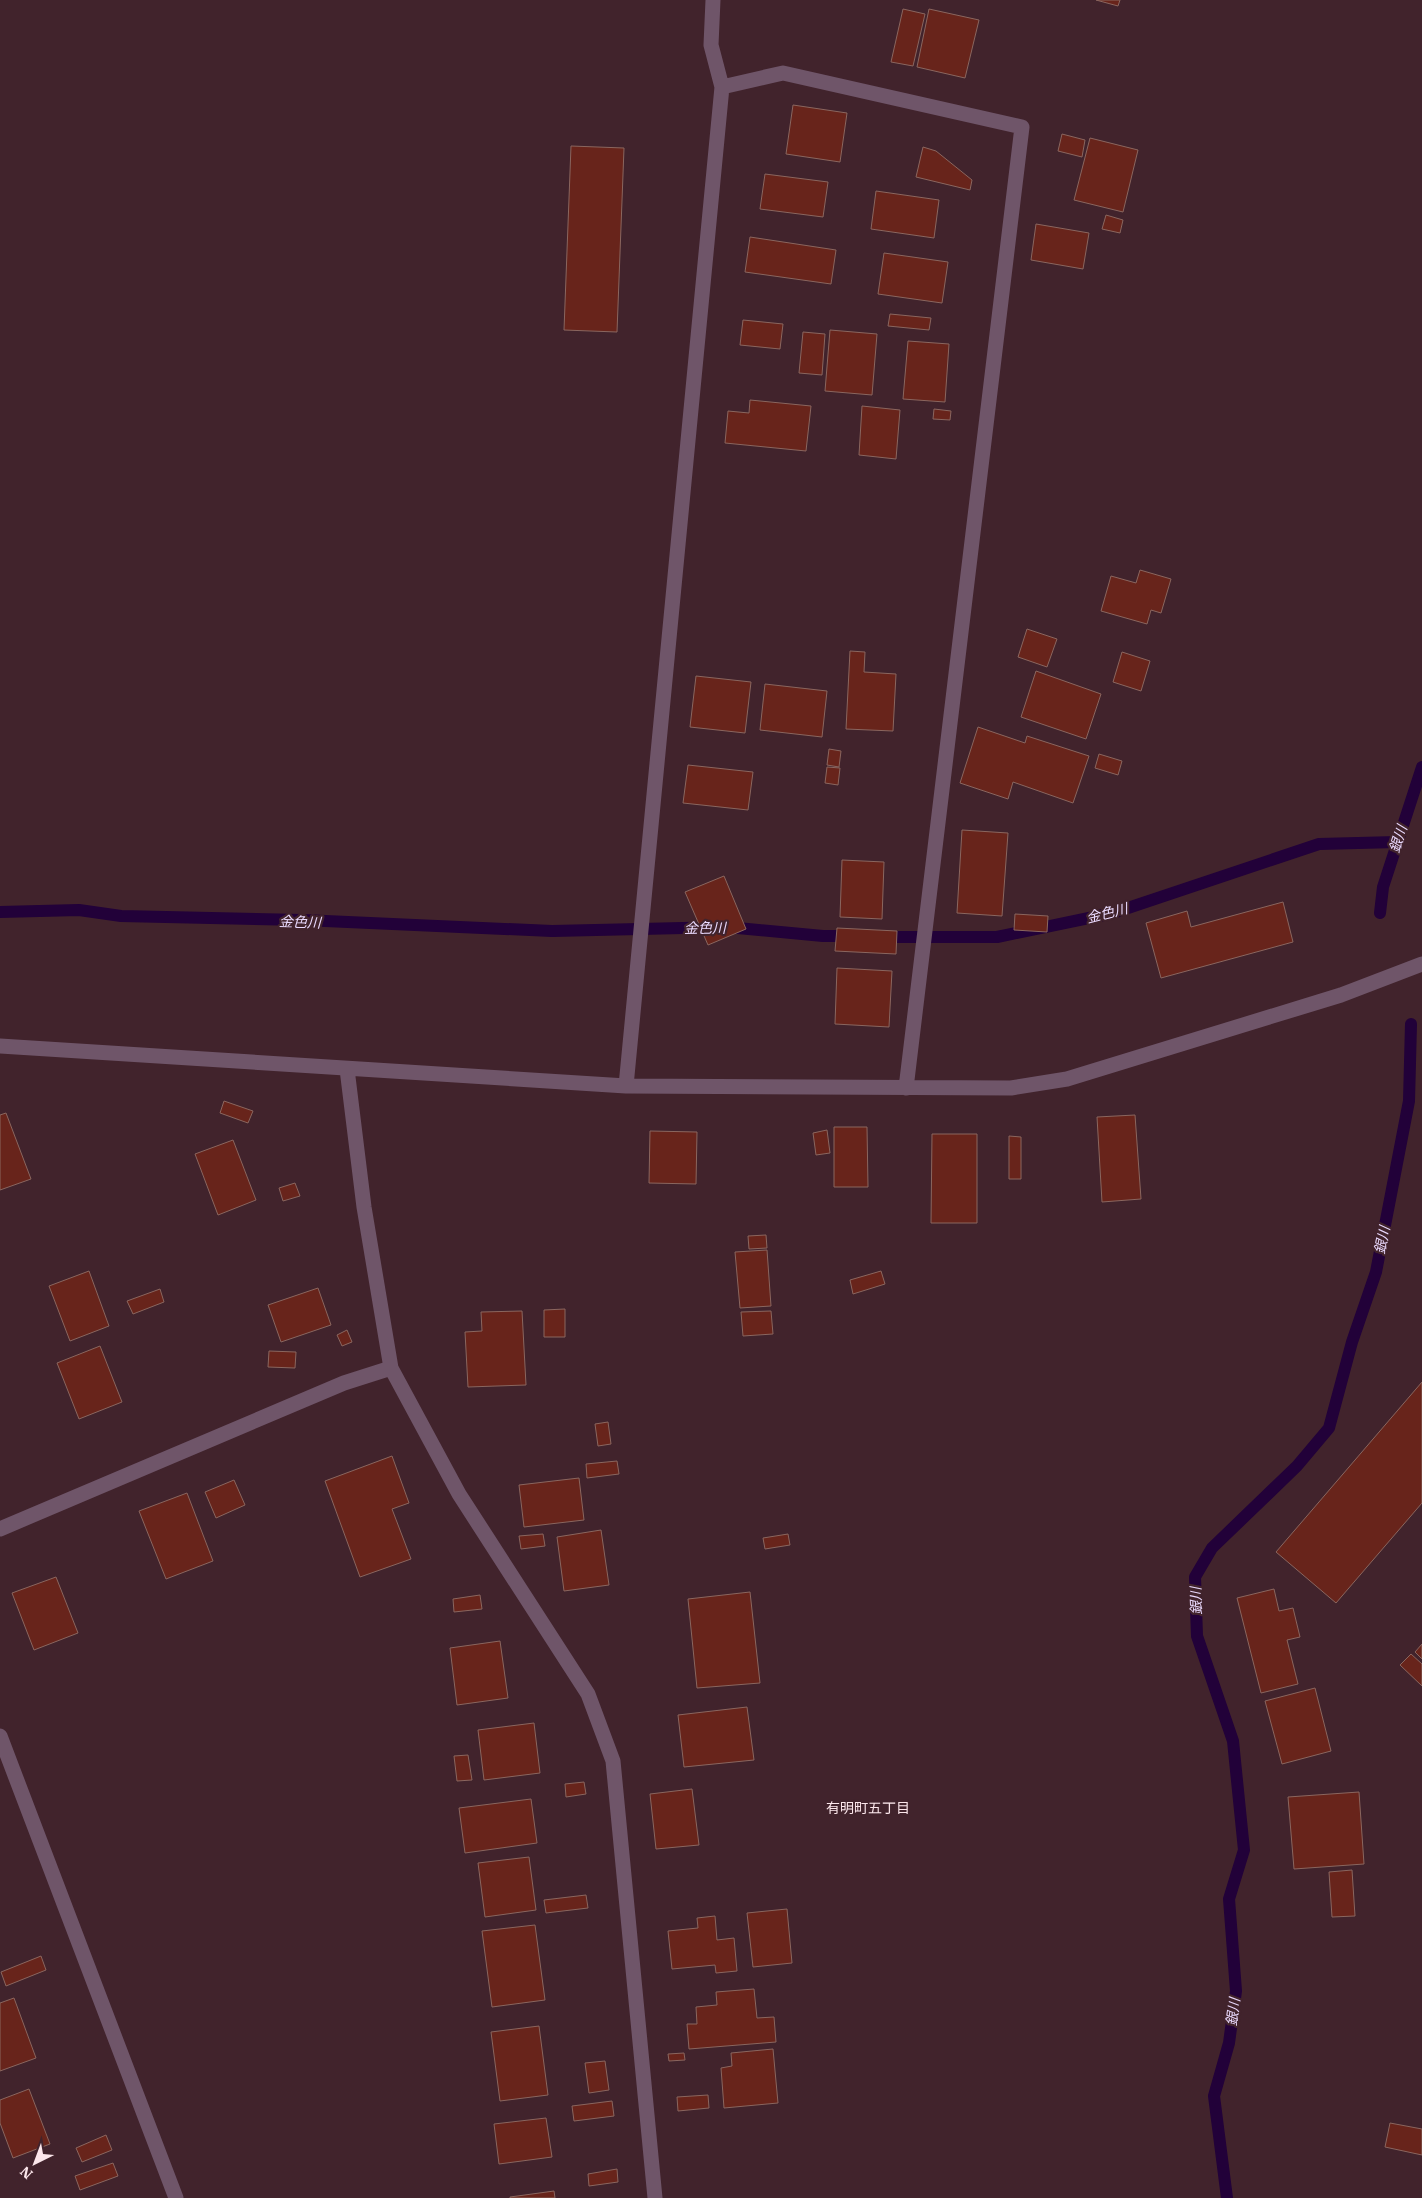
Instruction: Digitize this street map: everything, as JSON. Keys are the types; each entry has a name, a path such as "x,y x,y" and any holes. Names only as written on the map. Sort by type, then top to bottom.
{"street":[{"path":"626,1086 722,88 711,45 712,0"},
{"path":"722,88 783,74 1022,127 906,1088"},
{"path":"0,1046 626,1086 1011,1088 1067,1079 1341,994 1422,964"},
{"path":"347,1069 364,1207 391,1368 459,1494 588,1694 613,1761 655,2198"},
{"path":"0,1529 344,1383 391,1368"},
{"path":"0,1736 176,2198"}],"building":[{"path":"1096,0 1120,0 1118,6"},
{"path":"903,9 925,14 913,66 891,62"},
{"path":"929,9 979,20 965,78 917,67"},
{"path":"793,105 847,113 840,162 786,154"},
{"path":"1062,134 1085,140 1082,157 1058,151"},
{"path":"1090,138 1138,150 1123,212 1074,200"},
{"path":"571,146 624,148 617,332 564,330"},
{"path":"923,147 936,151 972,180 970,190 916,177"},
{"path":"765,174 828,182 823,217 760,209"},
{"path":"876,191 939,200 934,238 871,229"},
{"path":"1106,215 1123,220 1120,233 1102,229"},
{"path":"1036,224 1089,233 1083,269 1031,260"},
{"path":"750,237 836,250 831,284 745,272"},
{"path":"884,253 948,262 942,303 878,294"},
{"path":"890,314 931,318 929,330 888,326"},
{"path":"743,320 783,324 780,349 740,345"},
{"path":"830,330 877,334 872,395 825,391"},
{"path":"803,332 825,334 822,375 799,373"},
{"path":"908,341 949,344 945,402 903,399"},
{"path":"750,400 811,406 806,451 725,443 728,411 749,413"},
{"path":"862,406 900,410 896,459 859,455"},
{"path":"934,409 951,411 950,420 933,419"},
{"path":"1140,570 1171,579 1161,613 1151,610 1147,624 1101,611 1111,576 1136,583"},
{"path":"1027,629 1057,639 1047,667 1018,657"},
{"path":"850,651 865,652 864,672 896,674 893,731 846,729"},
{"path":"1122,652 1150,661 1141,691 1113,682"},
{"path":"1036,671 1101,694 1086,739 1021,717"},
{"path":"696,676 751,682 745,733 690,727"},
{"path":"765,684 827,691 822,737 760,730"},
{"path":"978,727 1025,743 1027,736 1089,756 1073,803 1013,782 1008,799 960,783"},
{"path":"829,749 841,751 839,767 827,765"},
{"path":"1099,754 1122,761 1118,775 1095,768"},
{"path":"688,765 753,772 748,810 683,803"},
{"path":"827,767 840,768 838,785 825,783"},
{"path":"962,830 1008,833 1002,916 957,913"},
{"path":"842,860 884,862 882,919 840,917"},
{"path":"724,876 746,929 708,945 685,892"},
{"path":"1283,902 1293,942 1161,978 1146,923 1187,911 1191,927"},
{"path":"1015,914 1048,916 1047,932 1014,930"},
{"path":"837,928 897,931 896,954 835,951"},
{"path":"837,968 892,971 889,1027 835,1024"},
{"path":"224,1101 253,1111 248,1123 220,1113"},
{"path":"6,1113 31,1179 0,1190 0,1115"},
{"path":"1135,1115 1141,1199 1102,1202 1097,1117"},
{"path":"834,1127 867,1127 868,1187 834,1187"},
{"path":"827,1130 830,1153 816,1155 813,1133"},
{"path":"650,1131 697,1132 696,1184 649,1183"},
{"path":"932,1134 977,1134 977,1223 931,1223"},
{"path":"1009,1136 1021,1137 1021,1179 1009,1179"},
{"path":"233,1140 256,1200 218,1215 195,1154"},
{"path":"295,1183 300,1196 283,1201 279,1188"},
{"path":"766,1235 767,1248 749,1249 748,1236"},
{"path":"767,1250 771,1306 740,1308 735,1252"},
{"path":"89,1271 109,1326 70,1341 49,1286"},
{"path":"881,1271 885,1284 853,1294 850,1280"},
{"path":"318,1288 331,1325 281,1342 268,1305"},
{"path":"160,1289 164,1302 133,1314 127,1301"},
{"path":"565,1309 565,1337 544,1337 544,1310"},
{"path":"522,1311 526,1385 468,1387 465,1332 482,1331 481,1312"},
{"path":"771,1311 773,1334 743,1336 741,1312"},
{"path":"347,1330 352,1342 342,1346 337,1335"},
{"path":"100,1346 122,1402 79,1419 57,1363"},
{"path":"269,1351 296,1352 295,1368 268,1367"},
{"path":"1422,1382 1422,1503 1336,1603 1276,1552"},
{"path":"608,1422 611,1444 598,1446 595,1424"},
{"path":"392,1456 409,1503 392,1509 411,1559 360,1577 325,1481"},
{"path":"617,1461 619,1474 587,1478 586,1464"},
{"path":"579,1478 584,1520 524,1527 519,1485"},
{"path":"234,1480 245,1505 216,1518 205,1492"},
{"path":"187,1493 213,1561 166,1579 139,1511"},
{"path":"601,1530 609,1585 564,1591 557,1537"},
{"path":"543,1534 545,1546 521,1549 519,1536"},
{"path":"788,1534 790,1545 765,1549 763,1538"},
{"path":"56,1577 78,1633 34,1650 12,1593"},
{"path":"1274,1589 1279,1611 1293,1608 1300,1637 1287,1640 1298,1684 1261,1693 1237,1598"},
{"path":"750,1592 760,1683 697,1688 688,1599"},
{"path":"480,1595 482,1609 454,1612 453,1599"},
{"path":"500,1641 508,1698 457,1705 450,1648"},
{"path":"1422,1644 1422,1659 1415,1652"},
{"path":"1411,1654 1422,1664 1422,1686 1400,1665"},
{"path":"1315,1688 1331,1751 1282,1764 1265,1701"},
{"path":"747,1707 754,1760 684,1767 678,1715"},
{"path":"534,1723 540,1773 484,1780 478,1730"},
{"path":"468,1755 472,1780 457,1781 454,1756"},
{"path":"584,1782 586,1794 566,1797 565,1784"},
{"path":"692,1789 699,1845 656,1849 650,1794"},
{"path":"1359,1792 1364,1864 1294,1869 1288,1797"},
{"path":"531,1799 537,1843 465,1853 459,1808"},
{"path":"529,1857 536,1910 485,1917 478,1863"},
{"path":"1352,1870 1355,1916 1332,1917 1329,1872"},
{"path":"586,1895 588,1908 546,1913 544,1900"},
{"path":"787,1909 792,1963 753,1967 747,1913"},
{"path":"715,1916 717,1940 734,1938 737,1971 716,1973 715,1965 672,1969 668,1931 698,1928 697,1918"},
{"path":"535,1925 545,2000 492,2007 482,1931"},
{"path":"41,1956 46,1970 6,1986 1,1972"},
{"path":"754,1989 757,2018 774,2017 776,2042 689,2049 687,2024 697,2024 696,2007 717,2005 716,1992"},
{"path":"14,1998 36,2058 0,2071 0,2003"},
{"path":"539,2026 548,2095 500,2101 491,2032"},
{"path":"773,2049 778,2103 724,2108 721,2068 732,2066 731,2053"},
{"path":"684,2053 685,2060 669,2061 668,2054"},
{"path":"605,2061 609,2090 589,2093 585,2063"},
{"path":"29,2089 50,2144 13,2158 0,2123 0,2100"},
{"path":"708,2095 709,2108 678,2111 677,2097"},
{"path":"612,2101 614,2116 574,2121 572,2106"},
{"path":"546,2118 552,2157 499,2164 494,2124"},
{"path":"1390,2123 1422,2129 1422,2155 1385,2147"},
{"path":"106,2135 112,2150 82,2162 76,2148"},
{"path":"113,2163 118,2176 80,2190 75,2176"},
{"path":"617,2169 618,2182 589,2186 588,2174"},
{"path":"554,2191 555,2198 510,2198 510,2197"}],"waterway":[{"name":"銀川","path":"1380,913 1383,887 1422,767"},
{"name":"金色川","path":"881,937 997,937 1113,913 1319,844 1397,842"},
{"name":"金色川","path":"0,912 79,910 121,916 303,920 552,931 727,927 823,936 853,936"},
{"name":"銀川","path":"1227,2198 1214,2096 1229,2043 1236,1991 1229,1899 1244,1850 1233,1741 1197,1636 1195,1577 1212,1548 1297,1466 1329,1428 1352,1342 1376,1272 1409,1101 1411,1024"}],"district":[{"name":"有明町五丁目","path":"868,1808"}]}
